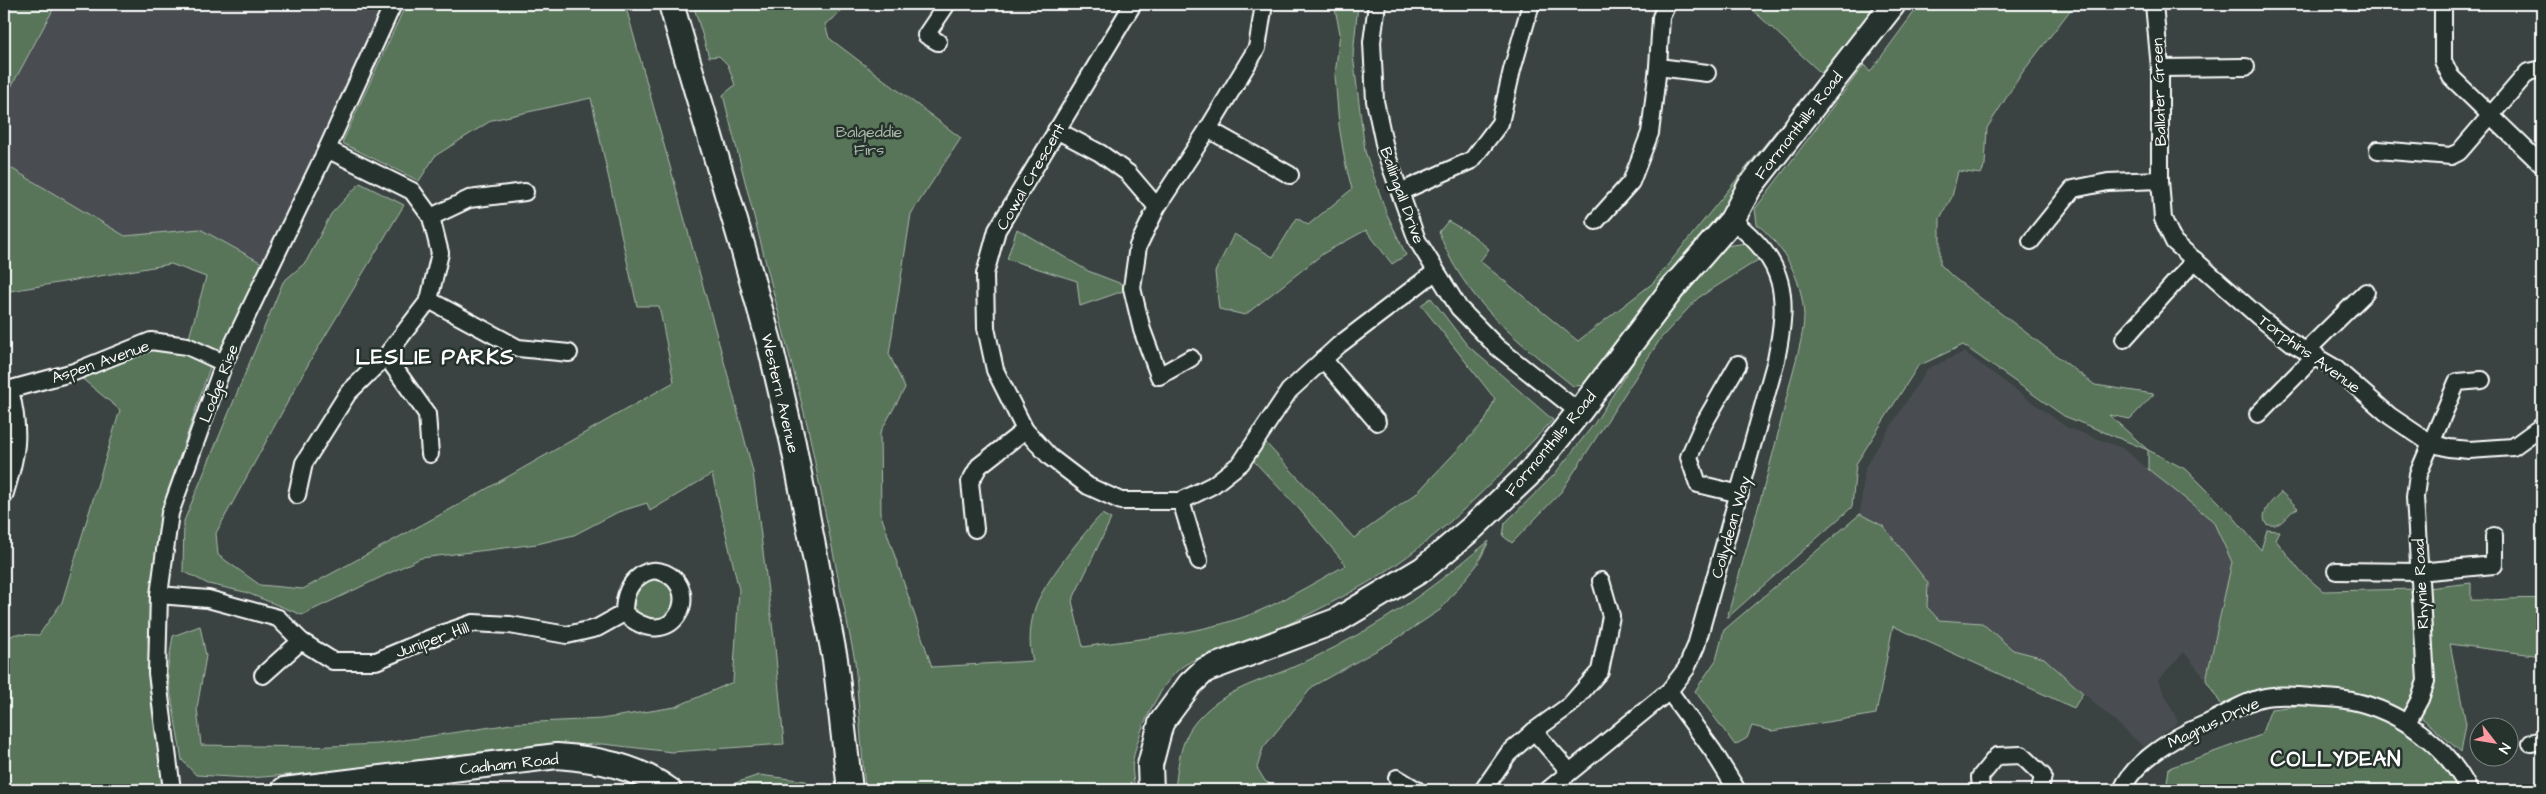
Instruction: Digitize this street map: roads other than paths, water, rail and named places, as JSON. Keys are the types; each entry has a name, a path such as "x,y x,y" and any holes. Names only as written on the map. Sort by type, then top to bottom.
{"street":[{"name":"Lodge Rise","path":"172,790 157,673 160,595 170,513 224,363 327,150 394,4"},
{"name":"Western Avenue","path":"671,4 748,266 793,443 835,659 850,790"},
{"path":"926,35 947,4"},
{"name":"Cowal Crescent","path":"1133,4 997,230 985,274 986,328 995,370 1025,430 1050,457 1088,486 1121,502 1181,501 1213,485 1241,463 1289,391 1324,359 1436,272"},
{"path":"1191,358 1159,376 1142,330 1132,288 1138,246 1157,207 1208,130 1257,48 1264,4"},
{"name":"Ballingall Drive","path":"1377,4 1372,42 1375,101 1386,153 1417,240 1459,308 1497,347 1578,412"},
{"path":"1400,192 1472,160 1500,123 1512,70 1531,4"},
{"path":"1596,221 1631,182 1650,132 1658,67 1661,17 1667,4"},
{"name":"Formonthills Road","path":"1151,790 1150,765 1161,722 1175,701 1206,670 1336,621 1423,569 1471,530 1528,475 1672,289 1732,220 1749,188 1893,4"},
{"name":"Ballater Green","path":"2154,4 2160,68 2160,180"},
{"path":"2444,4 2443,61 2451,77 2490,117 2542,165"},
{"path":"1658,67 1707,73"},
{"path":"2160,68 2246,67"},
{"path":"2378,150 2451,156 2459,152 2528,72 2542,69"},
{"path":"1056,130 1100,153 1128,173 1157,207"},
{"path":"1208,130 1290,175"},
{"path":"296,495 304,463 348,393 386,356 429,300 440,253 431,217 412,192 327,150"},
{"path":"2031,241 2073,189 2108,182 2160,180"},
{"name":"Torphins Avenue","path":"2160,180 2163,219 2174,242 2260,317 2348,378 2390,416 2430,443 2449,448 2469,450 2513,447 2542,427"},
{"path":"431,217 469,199 525,192"},
{"name":"Collydean Way","path":"1548,790 1669,691 1686,669 1696,646 1740,494 1776,360 1784,320 1782,289 1774,263 1756,240 1732,220"},
{"path":"2124,339 2195,260"},
{"path":"2258,414 2366,292"},
{"path":"429,300 518,348 569,353"},
{"name":"Aspen Avenue","path":"7,390 74,372 150,341 187,346 224,363"},
{"path":"386,356 427,414 430,454"},
{"path":"1324,359 1377,422"},
{"path":"1738,364 1703,425 1689,457 1698,484 1740,494"},
{"name":"Rhynie Road","path":"2407,723 2420,699 2426,681 2415,497 2418,474 2457,382 2482,380"},
{"path":"4,496 17,453 17,418 7,390"},
{"path":"975,529 970,482 979,466 1025,430"},
{"path":"1181,501 1199,561"},
{"path":"2336,571 2418,572 2494,565 2494,536"},
{"path":"1484,790 1508,754 1534,730 1570,705 1600,671 1611,616 1601,581"},
{"name":"Juniper Hill","path":"160,595 208,599 278,618 301,641 333,661 376,661 433,637 473,624 510,625 567,635 597,628 624,613"},
{"path":"263,675 301,641"},
{"path":"1669,691 1713,751 1736,790"},
{"name":"Magnus Drive","path":"2122,790 2124,785 2148,759 2165,744 2262,698 2295,696 2352,700 2378,709 2407,723 2439,750 2455,768 2469,790"},
{"path":"1534,730 1569,771"},
{"path":"1981,790 1980,777 1997,756 2021,755 2043,776 2040,790"},
{"name":"Cadham Road","path":"284,790 557,756 601,761 616,765 639,773 668,790"},
{"path":"1397,778 1417,790"}],"district":[{"name":"LESLIE PARKS","path":"435,357"},
{"name":"COLLYDEAN","path":"2336,759"}],"park label":[{"name":"Balgeddie Firs","path":"869,140"}]}
